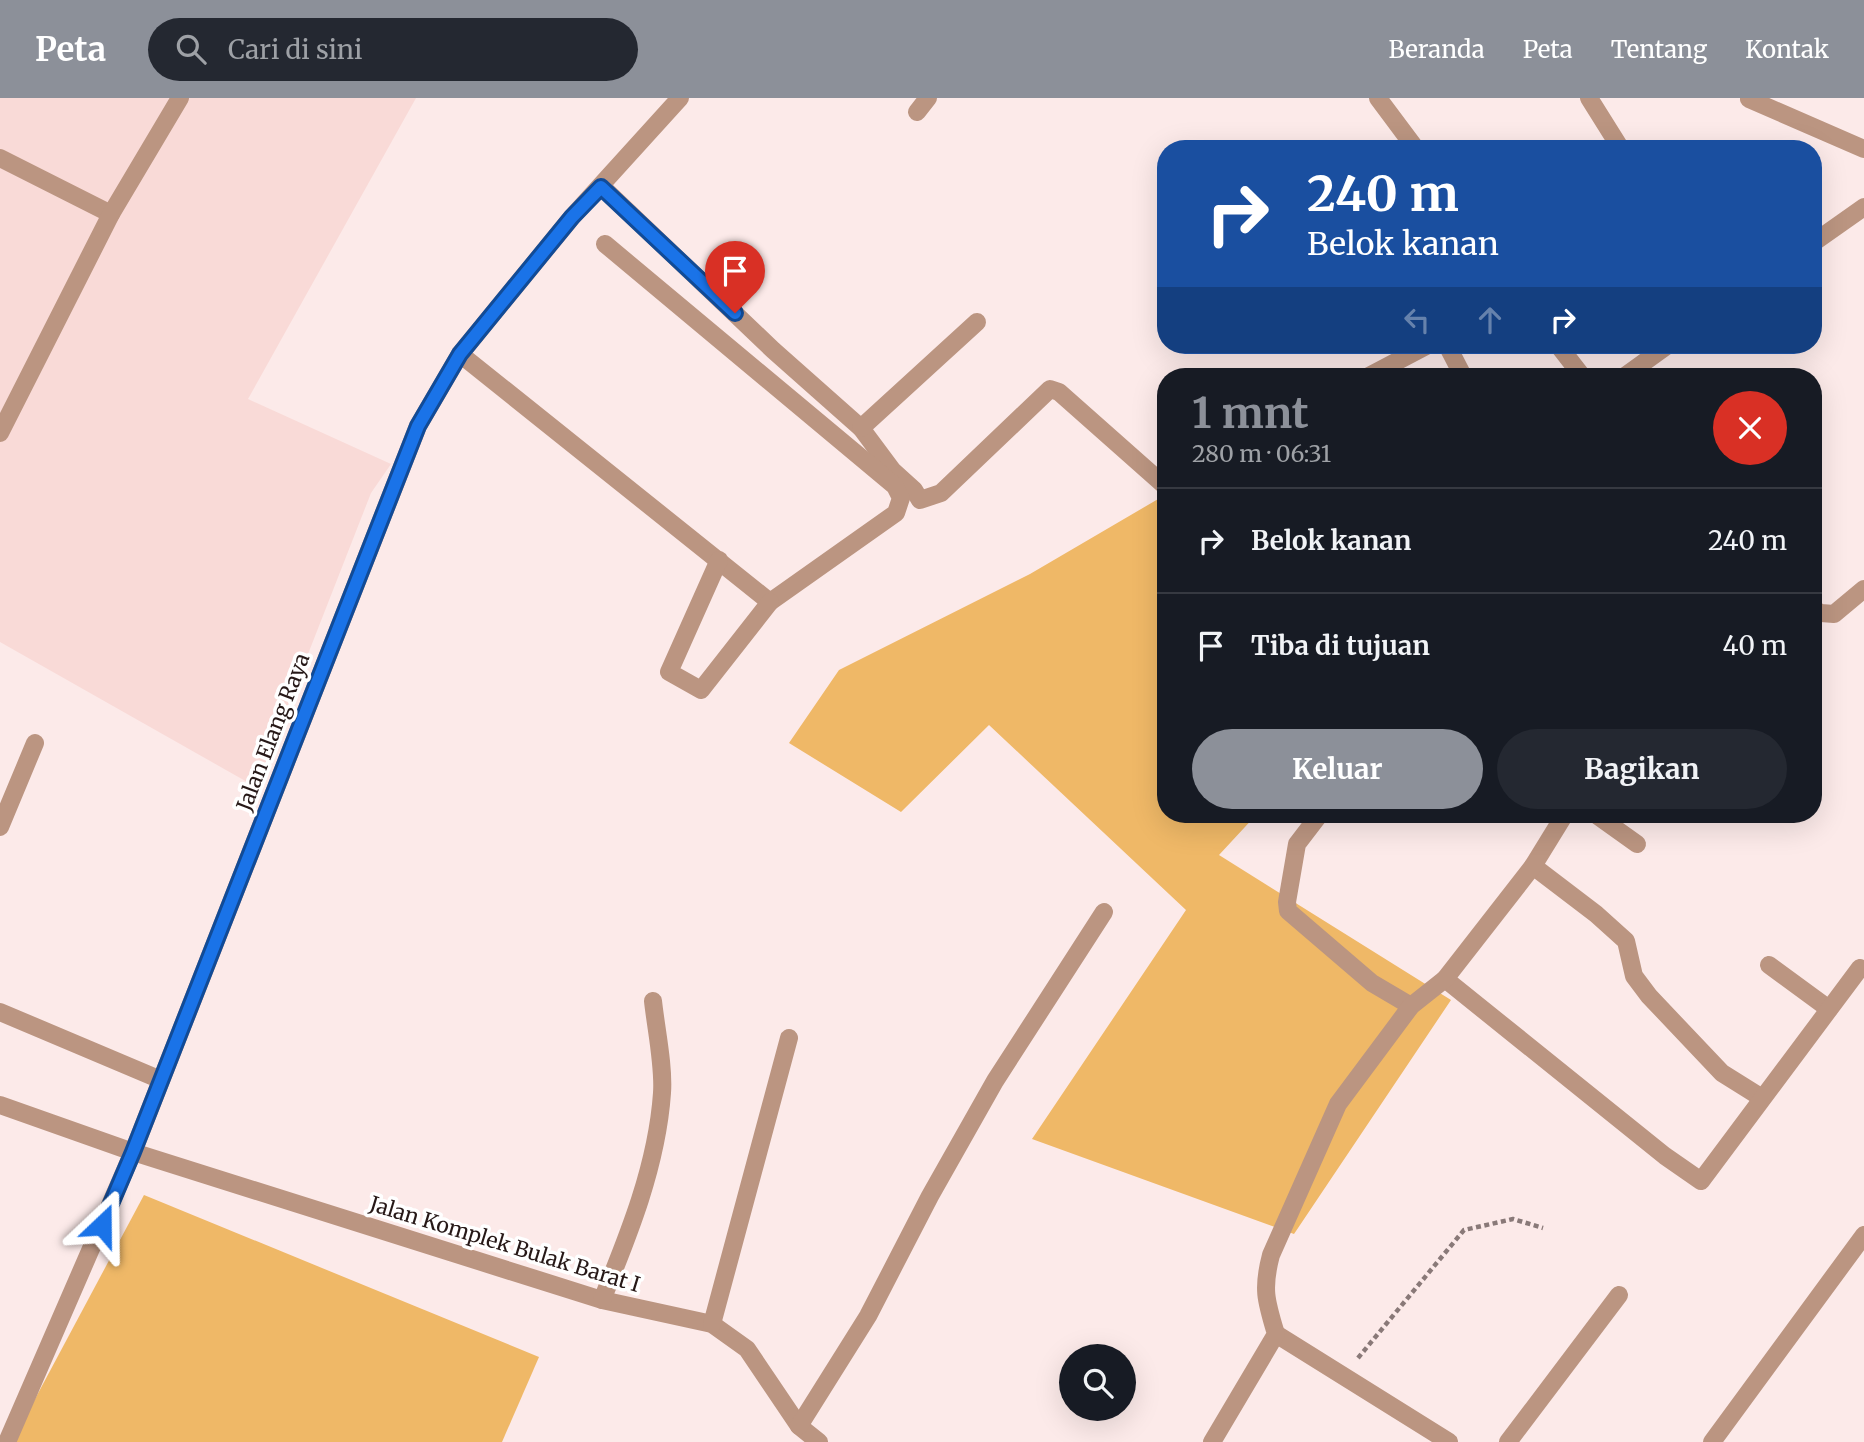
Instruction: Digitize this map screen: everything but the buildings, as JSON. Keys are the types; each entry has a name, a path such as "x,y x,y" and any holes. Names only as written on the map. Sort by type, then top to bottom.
{"street":[{"path":"0,433 111,214 180,98"},
{"name":"Jalan Elang Raya","path":"7,1442 133,1152 418,426 460,354 572,217 680,98"},
{"path":"1378,98 1409,140"},
{"path":"1589,98 1615,140"},
{"path":"1749,99 1864,149"},
{"path":"0,158 111,214"},
{"path":"601,187 861,428 893,471 914,490 920,500 941,493 1050,389 1059,392 1157,479"},
{"path":"1822,237 1864,207"},
{"path":"605,244 895,486 901,498 896,513 770,602 701,690 669,672 719,560"},
{"path":"861,428 977,322"},
{"path":"460,354 770,602"},
{"path":"1384,368 1411,354"},
{"path":"1565,354 1576,368"},
{"path":"1636,368 1656,354"},
{"path":"1822,613 1834,614 1864,589"},
{"path":"0,827 35,743"},
{"path":"1313,823 1297,844 1287,902 1288,911 1373,983 1411,1006"},
{"path":"1449,1442 1276,1334 1265,1297 1265,1277 1271,1255 1338,1104 1411,1006 1446,979 1533,866 1559,823"},
{"path":"1608,823 1637,844"},
{"path":"1533,866 1596,914 1626,941 1634,975 1648,996 1722,1073 1762,1098"},
{"path":"799,1426 868,1316 929,1196 995,1081 1104,912"},
{"path":"1769,965 1829,1009"},
{"path":"1446,979 1665,1156 1701,1181 1860,968"},
{"path":"601,1300 634,1222 653,1150 662,1091 653,1001"},
{"path":"0,1012 160,1080"},
{"path":"712,1324 789,1038"},
{"name":"Jalan Komplek Bulak Barat I","path":"0,1105 133,1152 601,1300 712,1324 747,1349 799,1426 819,1442"},
{"path":"1712,1442 1864,1234"},
{"path":"1508,1442 1619,1295"},
{"path":"1212,1442 1276,1334"}],"path":[{"path":"1344,1376 1464,1230 1513,1219 1543,1228"}],"shaded area":[{"path":"0,98 416,98 248,399 391,464 371,493 256,787 0,642"},
{"path":"1157,500 1157,823 1249,823 1219,855 1451,1000 1294,1234 1032,1139 1186,910 989,725 901,812 789,743 839,670 1030,574"},
{"path":"144,1195 539,1357 502,1442 12,1442"}],"route":[{"path":"102,1225 418,426 460,354 572,217 601,187 735,313"}]}
